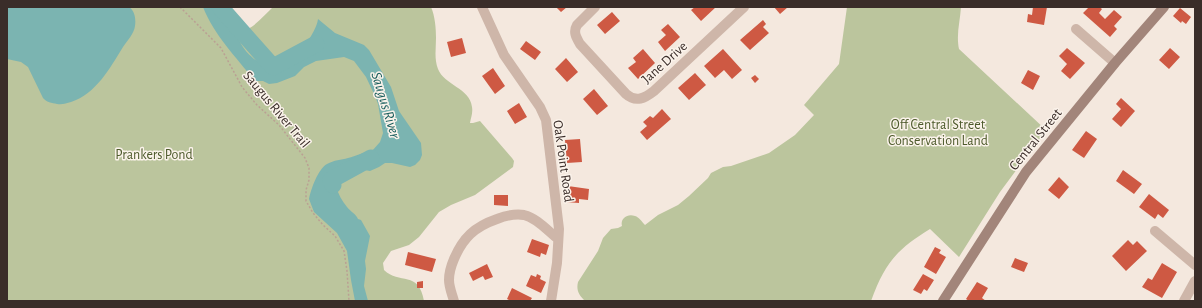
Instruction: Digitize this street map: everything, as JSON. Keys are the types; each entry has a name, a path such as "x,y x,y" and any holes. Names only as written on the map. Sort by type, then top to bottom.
{"street":[{"name":"Oak Point Road","path":"482,7 504,55 540,106 546,120 559,229 558,263 551,301"},
{"name":"Jane Drive","path":"595,7 575,28 575,36 580,44 626,94 633,99 638,100 654,91 744,7"},
{"name":"Central Street","path":"943,301 1026,172 1115,63 1164,7"},
{"path":"1076,29 1115,63"},
{"path":"454,301 450,290 449,279 451,267 462,242 480,227 504,216 515,214 523,215 531,218 558,239"},
{"path":"1156,231 1195,265"},
{"path":"1184,301 1195,281"}],"path":[{"name":"Saugus River Trail","path":"180,7 221,48 242,87 257,105 279,125 305,158 309,168 306,200 313,213 335,236 344,251 349,301"}],"green space":[{"name":"Prankers Pond","path":"7,7 220,7 235,31 241,31 246,30 256,24 273,7 431,7 435,26 438,69 446,79 467,95 472,107 470,123 480,121 512,158 514,161 513,167 475,195 451,205 439,212 419,237 409,245 391,251 383,263 384,270 390,274 418,285 424,301 7,301"},
{"name":"Off Central Street Conservation Land","path":"847,7 961,7 958,33 959,49 1046,130 1000,192 959,257 930,229 908,244 893,259 881,277 871,301 585,301 578,292 578,282 598,251 603,238 611,229 622,226 622,221 625,217 632,215 639,218 645,225 658,215 678,205 708,178 711,173 723,167 731,166 769,153 795,135 814,115 804,105 839,64"}],"water":[{"path":"7,7 129,7 135,15 135,26 130,37 107,72 95,87 80,98 64,104 57,104 43,98 28,67 21,62 7,59"},
{"path":"203,7 220,7 233,25 240,42 248,53 266,66 279,68 286,67 300,51 314,31 318,19 335,33 364,45 369,50 391,87 399,111 421,143 422,155 420,160 415,165 410,167 385,163 370,171 354,168 344,173 336,186 343,202 358,219 361,220 370,236 365,261 366,269 364,286 368,301 355,301 347,251 337,233 314,212 309,199 315,180 327,164 372,151 380,142 383,133 378,104 366,77 354,61 344,57 316,61 304,67 295,76 277,83 269,84 263,81 255,81 219,36"}],"building":[{"path":"556,7 567,7 561,12"},
{"path":"695,7 716,7 701,21 691,10"},
{"path":"774,7 788,7 780,14"},
{"path":"1033,7 1047,7 1044,25 1027,22 1028,14 1032,15"},
{"path":"1089,7 1099,7 1102,9 1099,13 1105,19 1114,10 1122,17 1114,26 1117,29 1110,37 1083,13"},
{"path":"1180,8 1191,17 1186,24 1182,21 1181,23 1173,16"},
{"path":"612,12 620,21 605,34 597,25"},
{"path":"763,20 766,24 763,27 769,33 750,50 740,40"},
{"path":"668,24 680,37 665,51 658,42 666,35 661,30"},
{"path":"462,38 466,53 451,57 447,42"},
{"path":"526,41 541,52 535,60 520,49"},
{"path":"1067,48 1085,63 1070,79 1061,71 1067,64 1059,56"},
{"path":"1170,48 1180,57 1169,69 1159,60"},
{"path":"643,49 655,63 638,79 628,68 636,62 633,58"},
{"path":"723,49 742,70 732,79 724,70 715,78 704,66"},
{"path":"566,58 578,72 567,82 555,69"},
{"path":"493,68 505,86 495,94 482,76"},
{"path":"1028,70 1040,76 1033,90 1021,83"},
{"path":"695,73 706,85 689,100 678,88"},
{"path":"755,75 759,79 755,83 751,78"},
{"path":"594,89 608,106 597,115 583,99"},
{"path":"1121,98 1135,111 1121,127 1112,119 1121,109 1116,104"},
{"path":"519,103 527,117 515,124 507,111"},
{"path":"662,109 671,119 647,140 640,132 647,126 643,122 650,116 653,118"},
{"path":"1086,131 1097,139 1084,158 1072,150"},
{"path":"580,139 582,162 567,163 565,140"},
{"path":"1123,170 1142,184 1134,194 1116,181"},
{"path":"1059,177 1069,187 1059,199 1048,190"},
{"path":"568,186 589,189 588,200 579,199 579,203 566,202"},
{"path":"1149,194 1169,210 1163,218 1158,214 1155,219 1139,207"},
{"path":"494,195 508,195 508,206 494,205"},
{"path":"532,239 549,245 546,255 541,253 540,257 527,252"},
{"path":"1128,240 1133,245 1137,241 1147,251 1126,271 1112,256"},
{"path":"935,247 941,250 939,253 946,257 936,274 924,267"},
{"path":"408,252 436,259 432,272 405,265"},
{"path":"1015,258 1028,263 1024,272 1011,267"},
{"path":"1162,263 1177,272 1162,298 1142,287 1148,278 1152,280"},
{"path":"487,264 493,277 485,280 483,276 473,281 469,273"},
{"path":"537,274 541,276 540,279 546,282 541,293 526,286 531,275 536,277"},
{"path":"923,274 934,280 927,291 924,289 921,294 913,290"},
{"path":"423,281 423,288 417,288 417,282"},
{"path":"977,282 988,288 982,298 986,301 969,301 966,299"},
{"path":"512,288 532,298 530,301 511,301 507,299"}],"waterway":[{"name":"Saugus River","path":"220,7 273,67 316,44"},
{"name":"Saugus River","path":"333,185 331,180 371,158"}]}
